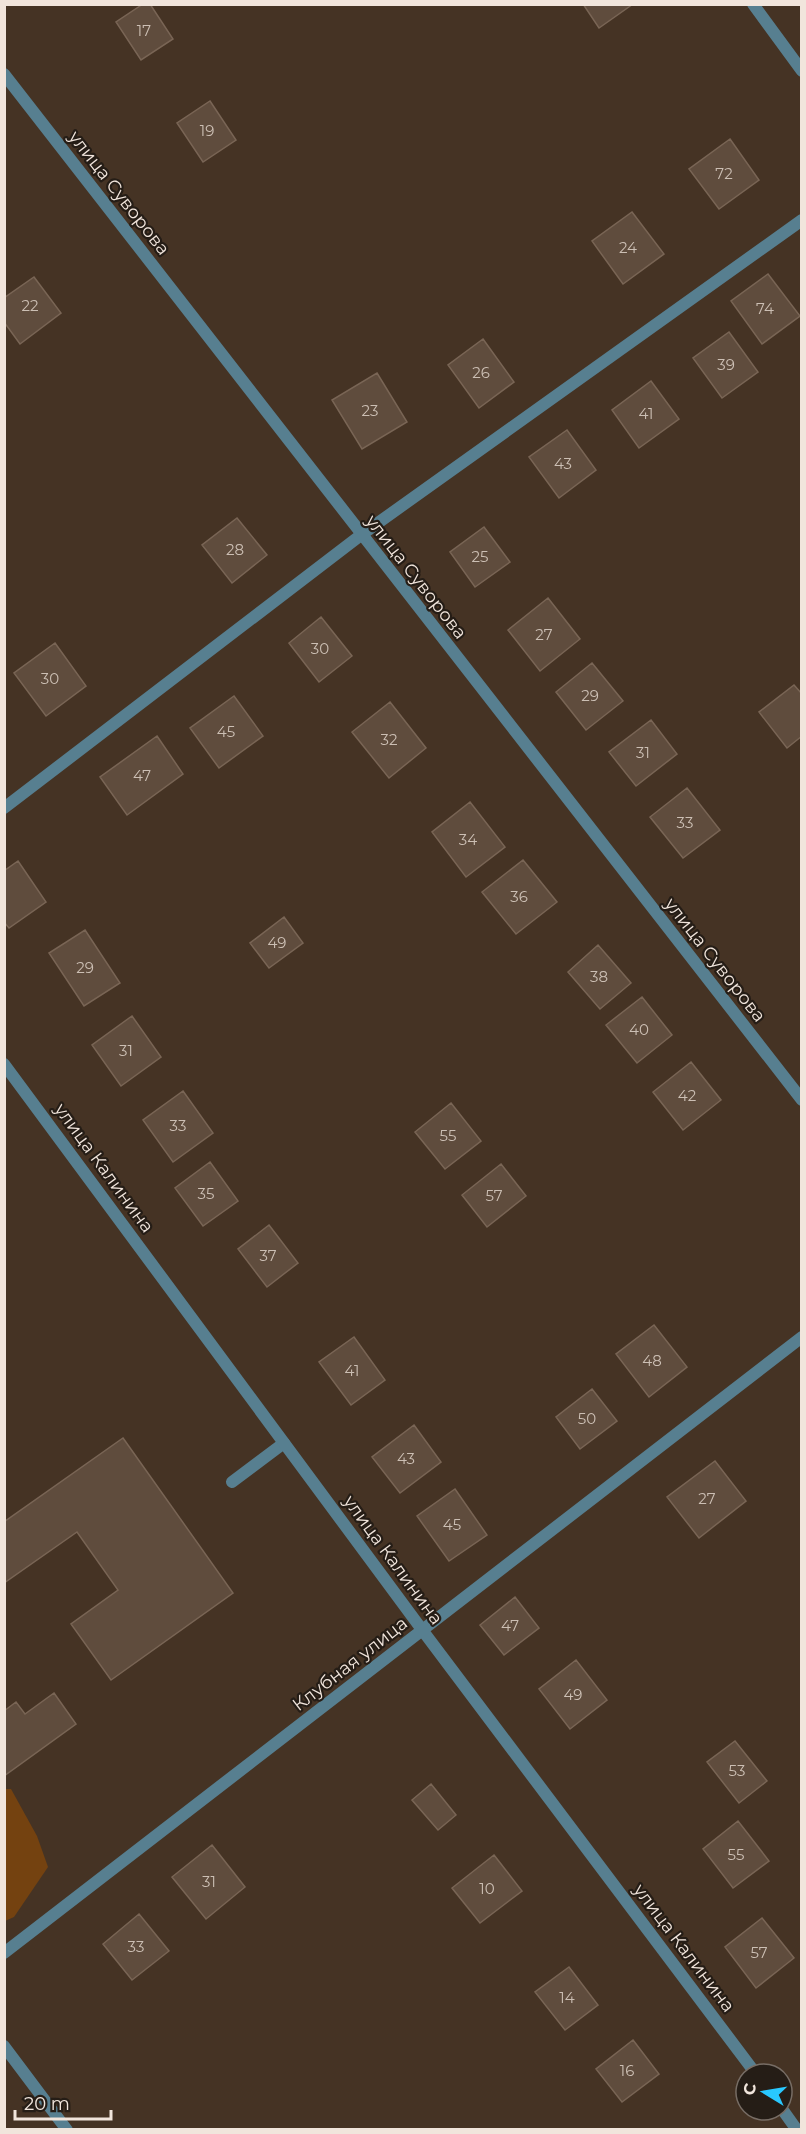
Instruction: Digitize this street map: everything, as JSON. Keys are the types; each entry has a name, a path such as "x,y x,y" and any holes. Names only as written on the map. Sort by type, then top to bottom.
{"street":[{"path":"753,4 801,71"},
{"name":"улица Суворова","path":"4,74 801,1100"},
{"path":"4,807 361,535 801,220"},
{"name":"улица Калинина","path":"4,1064 423,1631 747,2062"},
{"name":"Клубная улица","path":"4,1953 801,1337"},
{"path":"232,1482 284,1443"},
{"path":"4,2046 67,2130"}],"shaded area":[{"path":"5,1789 11,1789 37,1836 48,1867 14,1917 5,1921"}],"building":[{"path":"143,4 150,4 173,39 141,60 116,22"},
{"path":"583,4 633,4 599,28"},
{"path":"210,101 236,140 203,162 177,123"},
{"path":"730,139 759,180 719,209 689,169"},
{"path":"632,212 664,254 623,284 592,241"},
{"path":"768,274 800,316 762,344 731,301"},
{"path":"34,277 61,313 20,344 4,322 4,298"},
{"path":"729,332 758,372 722,398 693,358"},
{"path":"483,339 514,382 479,408 448,365"},
{"path":"377,373 407,422 362,449 332,400"},
{"path":"651,381 679,419 639,448 612,410"},
{"path":"567,430 596,470 559,498 529,457"},
{"path":"237,518 267,555 232,583 202,545"},
{"path":"484,527 510,562 475,587 450,552"},
{"path":"548,598 580,639 540,671 508,630"},
{"path":"321,617 352,656 319,682 289,643"},
{"path":"55,643 86,686 46,716 14,673"},
{"path":"592,663 623,701 586,730 556,692"},
{"path":"794,685 802,694 802,736 787,748 759,712"},
{"path":"234,696 263,736 219,768 190,728"},
{"path":"390,702 426,748 389,778 352,732"},
{"path":"651,720 677,754 636,786 609,752"},
{"path":"157,736 183,774 127,815 100,777"},
{"path":"687,788 720,830 683,858 650,817"},
{"path":"470,802 505,847 466,877 432,832"},
{"path":"523,860 557,902 516,934 482,892"},
{"path":"18,861 46,902 9,928 4,922 4,871"},
{"path":"284,917 303,943 269,968 250,943"},
{"path":"85,930 120,983 84,1006 49,953"},
{"path":"598,945 631,983 600,1009 568,972"},
{"path":"642,997 672,1035 637,1063 606,1025"},
{"path":"132,1016 161,1057 121,1086 92,1045"},
{"path":"691,1062 721,1100 683,1130 653,1092"},
{"path":"183,1091 213,1133 173,1162 143,1120"},
{"path":"451,1103 481,1141 445,1169 415,1132"},
{"path":"210,1162 238,1201 203,1226 175,1188"},
{"path":"501,1164 526,1196 487,1227 462,1195"},
{"path":"269,1225 298,1263 267,1287 238,1249"},
{"path":"654,1325 687,1367 649,1397 616,1354"},
{"path":"354,1337 385,1380 351,1405 319,1362"},
{"path":"592,1389 617,1421 580,1449 556,1417"},
{"path":"414,1425 441,1462 400,1493 372,1457"},
{"path":"123,1438 233,1593 111,1680 71,1624 118,1590 77,1532 4,1583 4,1522"},
{"path":"715,1461 746,1501 699,1538 667,1497"},
{"path":"455,1489 487,1535 449,1561 417,1516"},
{"path":"515,1597 539,1628 504,1655 480,1625"},
{"path":"576,1660 607,1700 570,1729 539,1689"},
{"path":"54,1693 76,1724 4,1776 4,1711 16,1702 25,1714"},
{"path":"735,1741 767,1781 739,1803 707,1762"},
{"path":"431,1784 456,1815 438,1830 412,1800"},
{"path":"738,1821 769,1861 733,1888 703,1849"},
{"path":"212,1845 245,1887 206,1919 172,1877"},
{"path":"494,1855 522,1891 480,1923 452,1888"},
{"path":"139,1914 169,1951 132,1980 103,1944"},
{"path":"762,1918 794,1958 756,1988 725,1947"},
{"path":"569,1967 598,2005 565,2030 535,1992"},
{"path":"633,2040 659,2074 622,2102 596,2069"}]}
